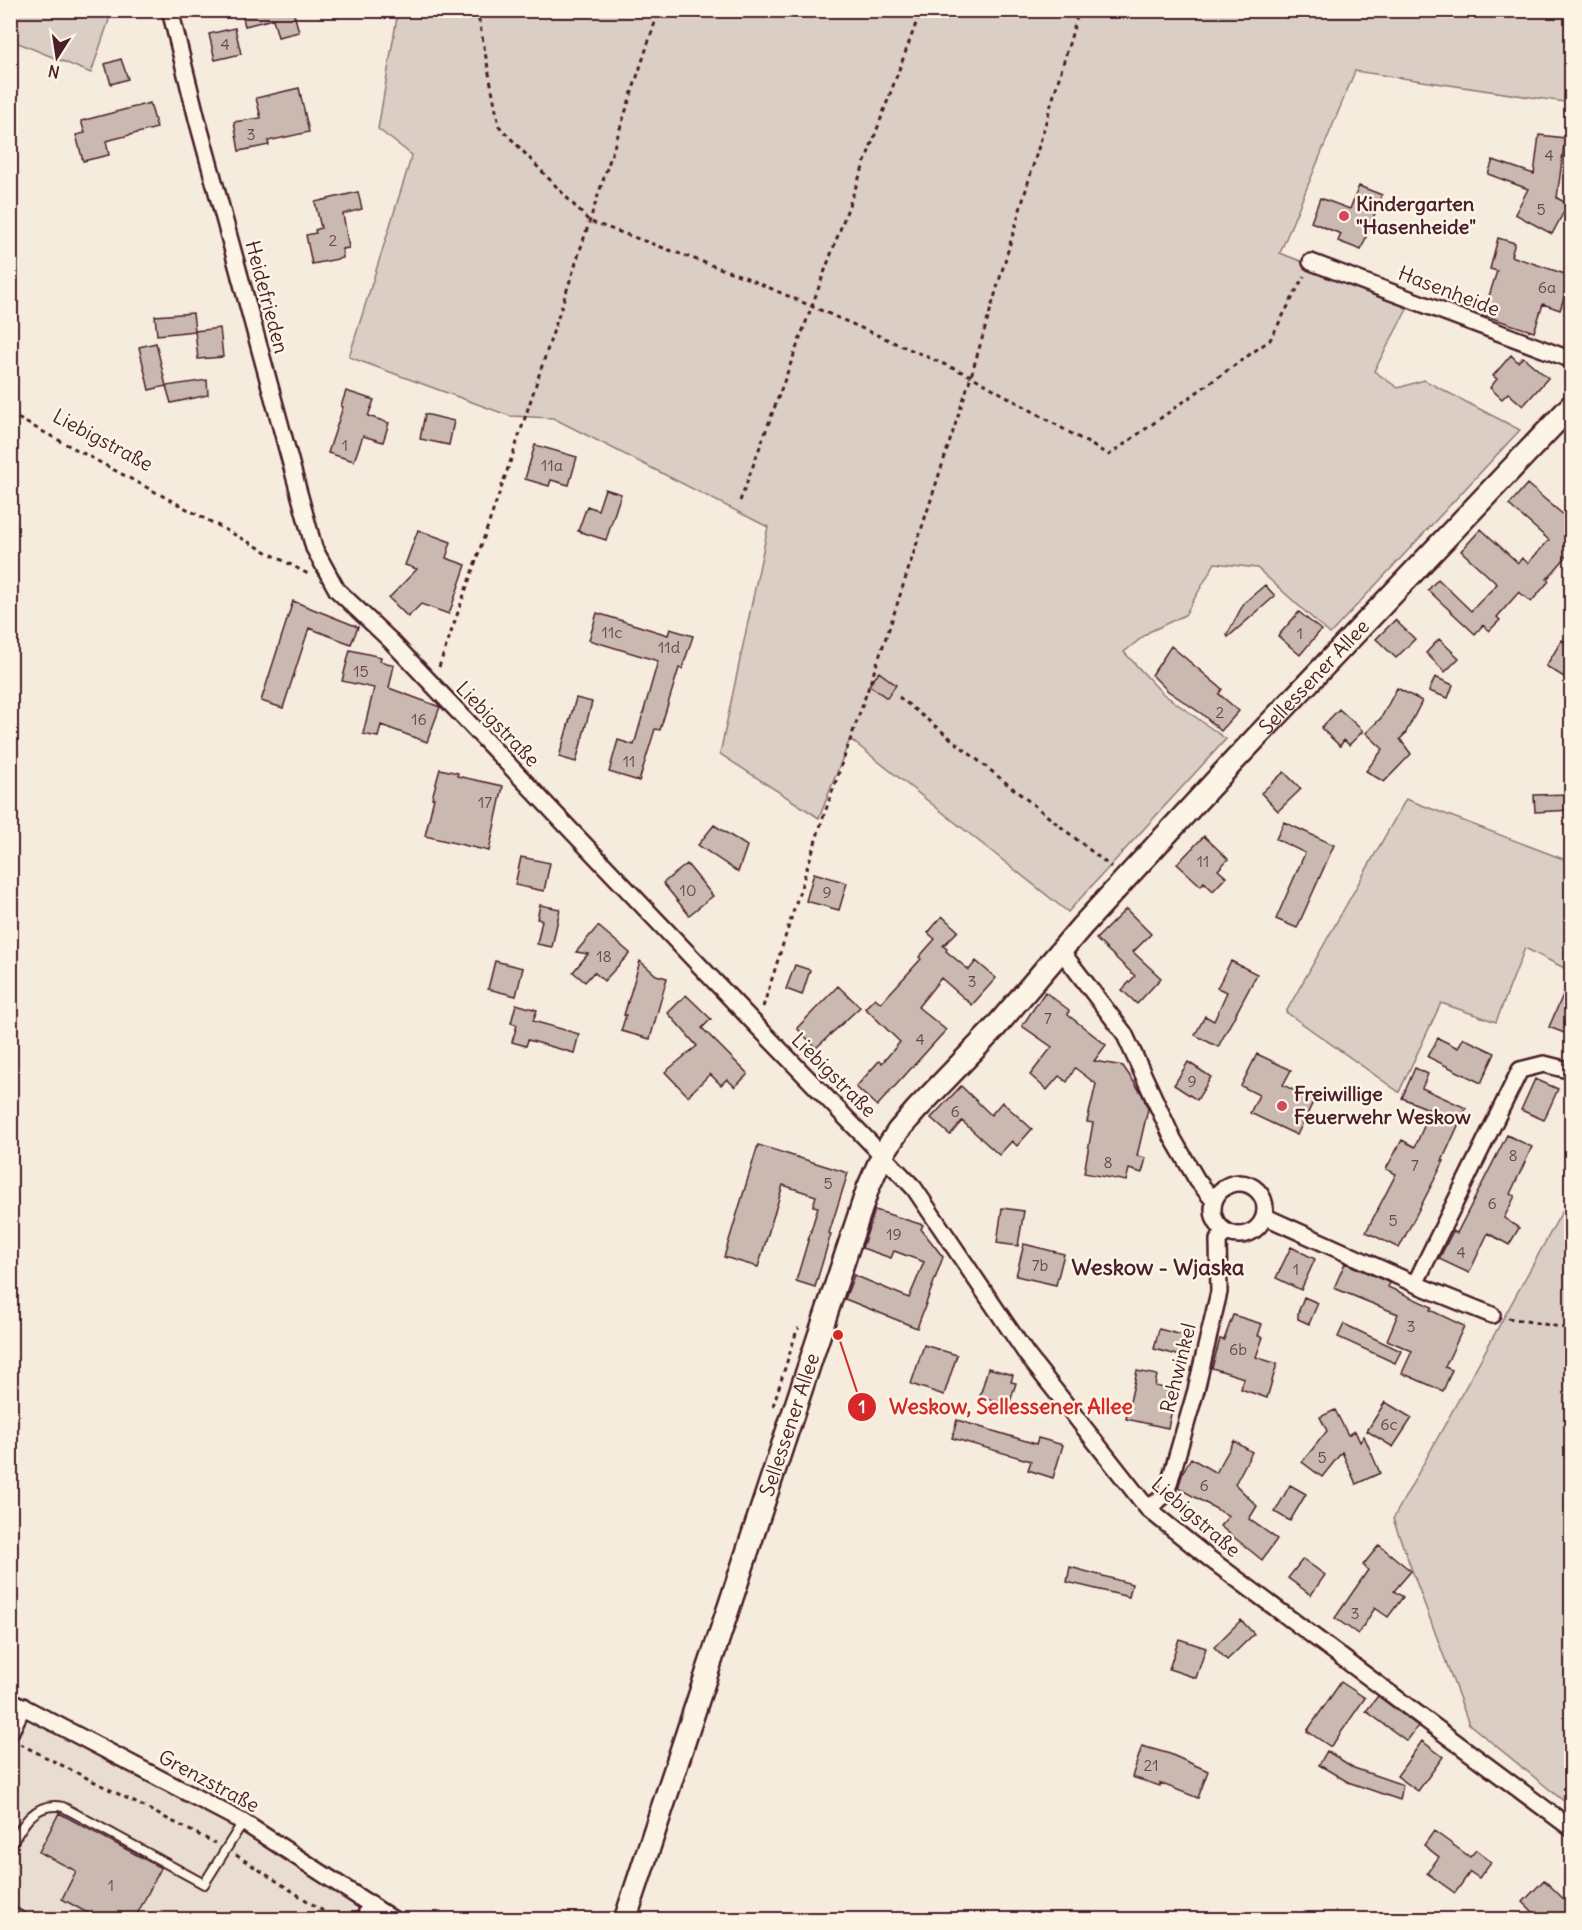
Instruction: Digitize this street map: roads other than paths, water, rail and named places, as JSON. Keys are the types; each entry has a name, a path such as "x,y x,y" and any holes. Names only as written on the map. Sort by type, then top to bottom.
{"main road":[{"name":"Sellessener Allee","path":"626,1920 864,1199 883,1154 898,1131 993,1030 1082,926 1234,761 1572,405"}],"street":[{"name":"Heidefrieden","path":"170,10 197,119 314,548 337,590"},
{"name":"Hasenheide","path":"1311,261 1572,360"},
{"name":"Liebigstraße","path":"337,590 390,640 914,1188 1026,1355 1148,1509 1210,1559 1572,1829"},
{"path":"1062,952 1124,1033 1172,1137 1197,1180 1214,1201"},
{"path":"1415,1284 1520,1070 1544,1064 1572,1071"},
{"path":"1242,1183 1258,1191 1263,1198 1264,1216 1253,1231 1236,1235 1227,1233 1214,1216 1214,1201 1225,1187 1242,1183"},
{"path":"1264,1216 1415,1284 1492,1315"},
{"name":"Rehwinkel","path":"1148,1509 1166,1494 1196,1390 1219,1292 1218,1240 1227,1233"},
{"name":"Grenzstraße","path":"10,1733 17,1703 243,1822 394,1920"},
{"path":"363,1920 370,1903"}],"lane":[{"path":"10,1847 20,1828 37,1810 52,1805 63,1807 204,1884 243,1822"},
{"path":"10,1910 27,1920"}],"place":[{"name":"Kindergarten \"Hasenheide\"","path":"1344,216"},
{"name":"Freiwillige Feuerwehr Weskow","path":"1282,1106"},
{"name":"Weskow, Sellessener Allee","path":"838,1335"}],"district":[{"name":"Weskow - Wjaska","path":"1158,1267"}]}
